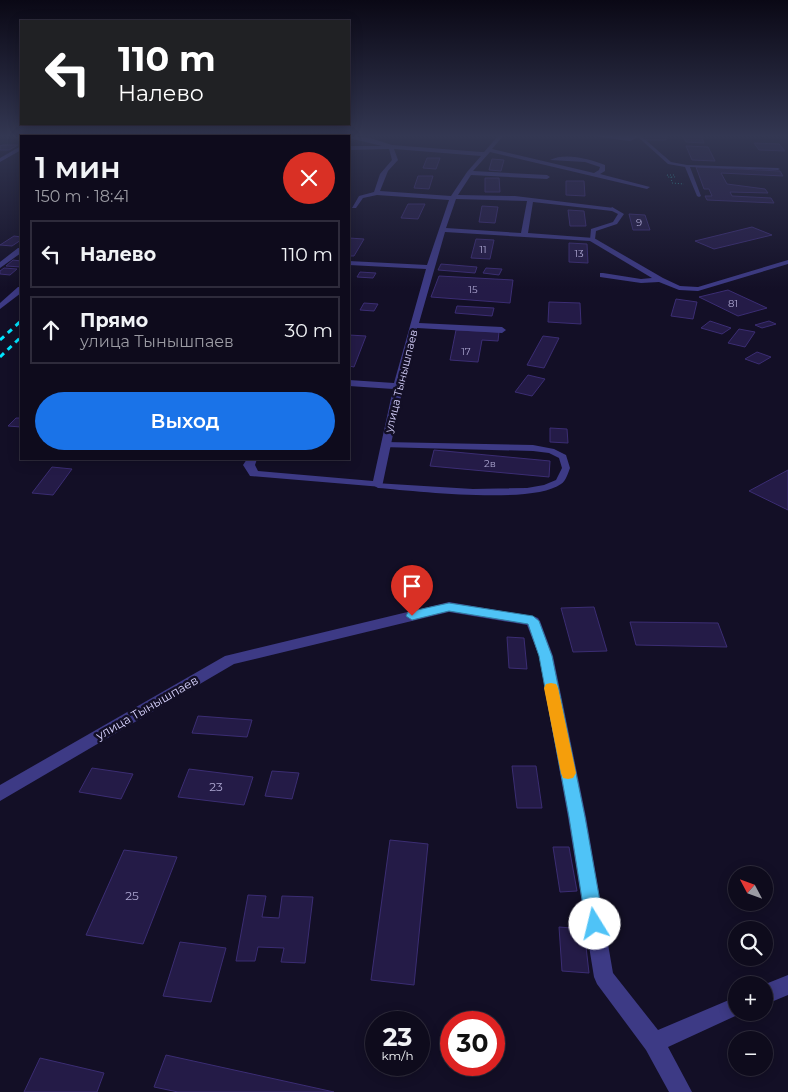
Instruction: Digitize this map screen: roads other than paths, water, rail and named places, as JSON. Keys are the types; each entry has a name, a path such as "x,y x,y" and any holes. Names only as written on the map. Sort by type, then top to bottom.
{"street":[{"path":"377,193 378,187"},
{"name":"улица Тынышпаев","path":"378,485 399,386 430,267 454,198 461,187"},
{"path":"354,207 361,197 377,193 530,200 612,209"},
{"path":"524,235 530,200"},
{"path":"442,230 592,239 660,280 679,288 698,289 788,262"},
{"path":"0,266 20,251"},
{"path":"350,263 430,267"},
{"path":"604,275 641,281 660,280"},
{"path":"0,307 20,290"},
{"path":"415,325 502,330"},
{"path":"350,383 399,386"},
{"path":"252,460 250,465 254,474 378,485"},
{"name":"улица Тынышпаев","path":"0,794 230,660 449,607 533,621 546,656 577,817 604,977 654,1042"},
{"path":"773,991 788,985"},
{"path":"681,1092 654,1042 728,1010"}],"lane":[{"path":"695,187 699,196"},
{"path":"592,239 593,230 615,223 621,214 612,209"},
{"path":"378,485 490,492 543,490 559,482 566,468 564,457 551,450 385,445"}],"railway":[{"path":"0,340 20,322"},
{"path":"0,357 20,338"}]}
